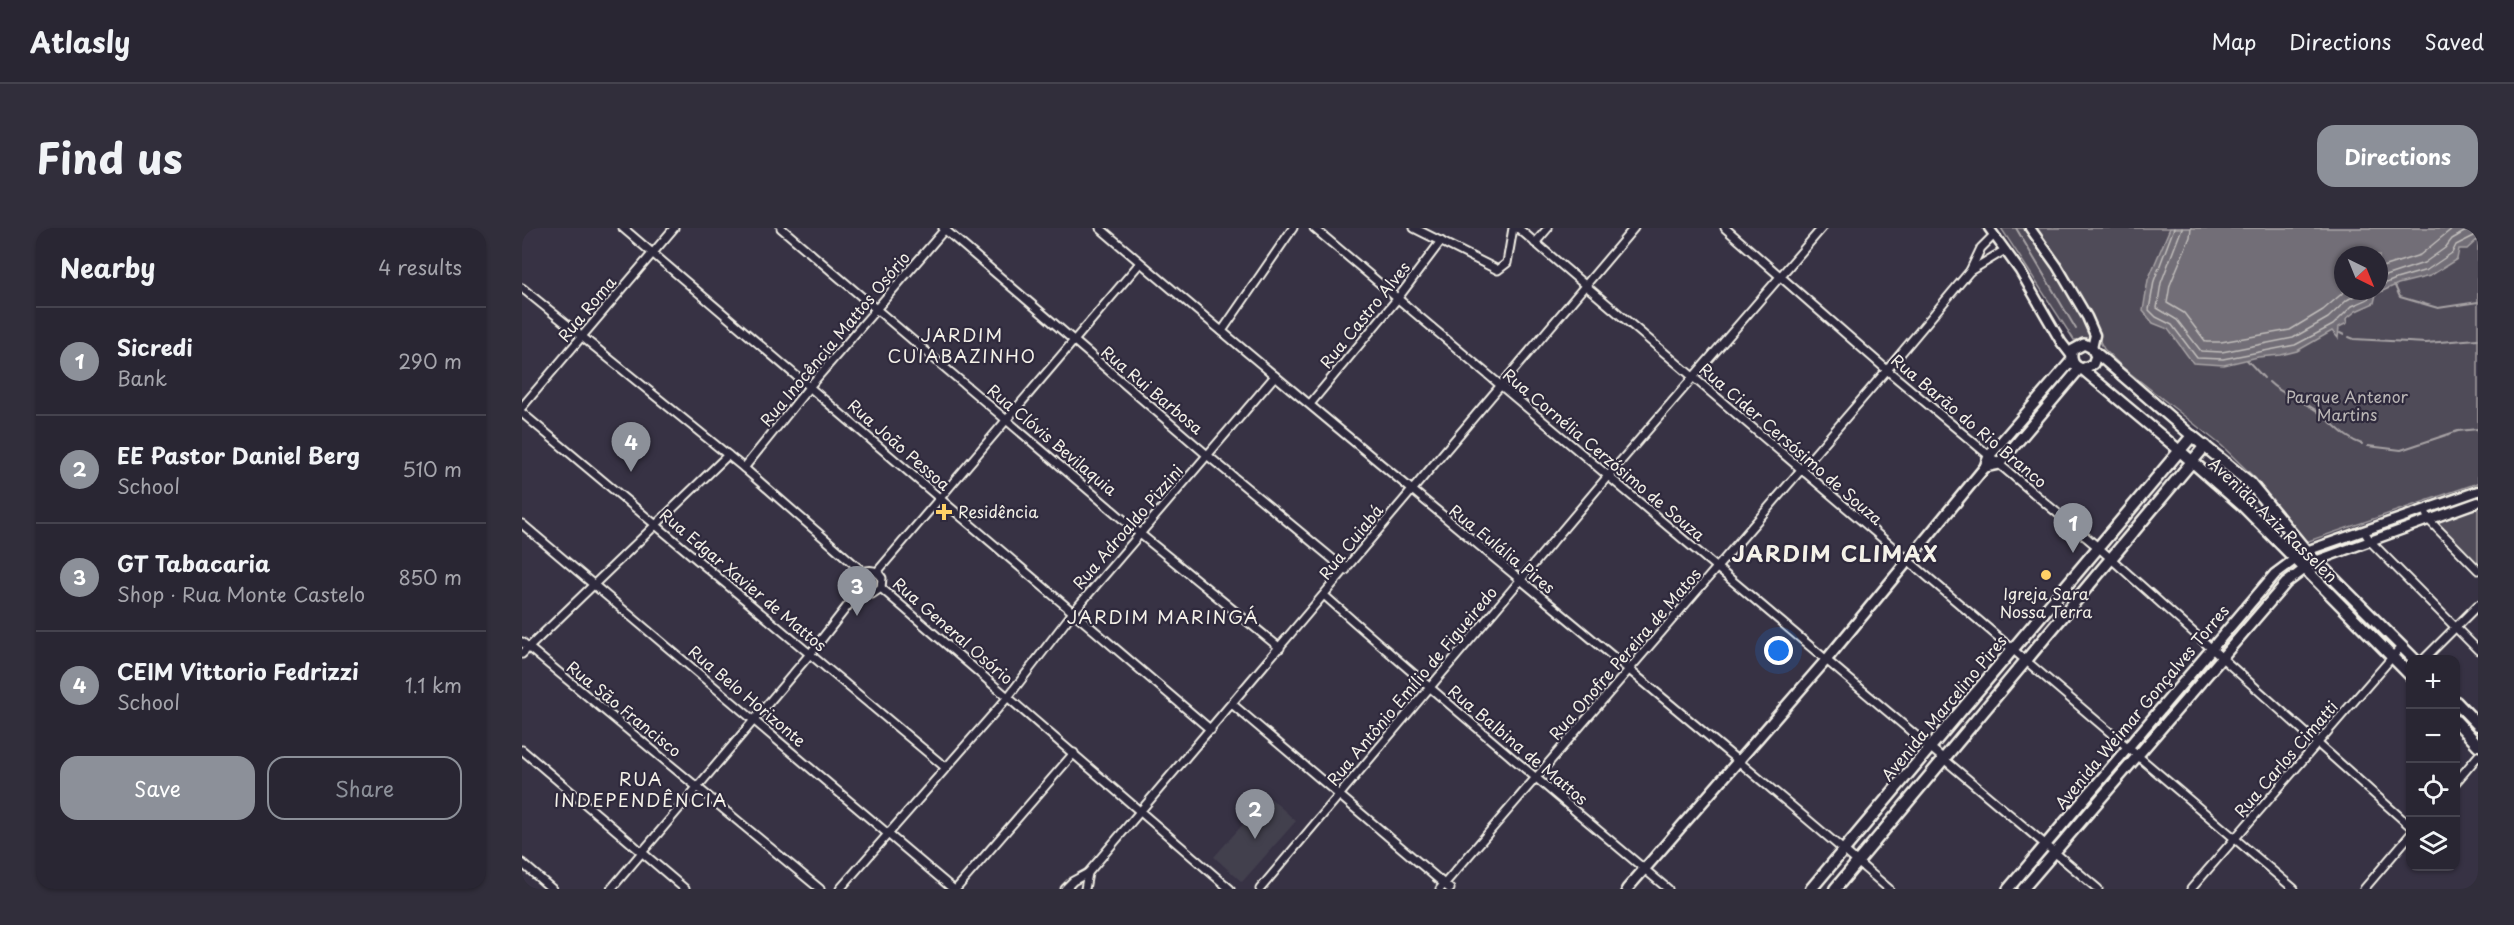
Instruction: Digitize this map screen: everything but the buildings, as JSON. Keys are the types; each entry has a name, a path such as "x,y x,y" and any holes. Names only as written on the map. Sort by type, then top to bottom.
{"main road":[{"path":"1628,889 1908,562 1985,467 1989,456 2080,345 2093,350 2093,364 2081,368 1999,464 1985,467"},
{"name":"Avenida Aziz Rasselen","path":"2093,350 2250,483 2315,561 2409,655"},
{"name":"Avenida Aziz Rasselen","path":"2072,357 2081,368 2242,505 2406,671"},
{"name":"Avenida Marcelino Pires","path":"1811,889 2192,436"},
{"path":"1998,445 2008,453"},
{"name":"Avenida Marcelino Pires","path":"1835,889 2205,446"},
{"name":"Avenida Weimar Gonçalves Torres","path":"2008,889 2275,574 2306,551"},
{"name":"Avenida Weimar Gonçalves Torres","path":"2023,889 2286,583 2315,561"},
{"path":"2460,706 2478,725"},
{"path":"2460,726 2478,745"}],"street":[{"name":"Rua João Pessoa","path":"623,228 1211,730"},
{"name":"Rua Roma","path":"522,407 674,228"},
{"name":"Rua Clóvis Bevilaquia","path":"781,228 1139,533 1280,648"},
{"name":"Rua Inocência Mattos Osório","path":"744,468 810,386 945,228"},
{"name":"Rua Rui Barbosa","path":"945,228 1207,455 1346,570"},
{"name":"Rua Eulália Pires","path":"1100,228 1109,231 1140,263 1410,490 1629,669 1889,889"},
{"path":"1222,331 1293,228"},
{"name":"Rua Cornélia Cerzósimo de Souza","path":"1314,228 2098,889"},
{"path":"1414,228 1498,270 1507,263 1513,228"},
{"name":"Rua Cider Cersósimo de Souza","path":"1518,228 2294,889"},
{"path":"1535,243 1548,228"},
{"name":"Rua Cuiabá","path":"1065,889 1073,880 1088,873 1141,812 1325,596 1410,490 1634,228"},
{"name":"Rua Barão do Rio Branco","path":"1725,228 1887,370 2099,548 2406,822"},
{"name":"Rua Antônio Emílio de Figueiredo","path":"1260,889 1519,580 1780,274 1822,228"},
{"path":"2030,228 2057,266 2086,317 2094,334 2093,350"},
{"path":"1992,231 2072,357"},
{"name":"Rua Onofre Pereira de Matos","path":"1445,887 1970,271 1992,231"},
{"name":"Rua Castro Alves","path":"1310,404 1398,298 1441,241"},
{"path":"1981,248 1992,260"},
{"name":"Rua Onofre Pereira de Matos","path":"1970,271 1992,260 2005,250"},
{"path":"877,572 1140,263"},
{"path":"522,288 744,468 863,572 857,580 860,590"},
{"name":"Rua Adroaldo Pizzini","path":"840,889 1008,696 1074,611 1139,533 1275,376"},
{"name":"Rua Edgar Xavier de Mattos","path":"522,413 946,768"},
{"path":"522,654 728,455"},
{"path":"2306,551 2478,491"},
{"path":"2315,561 2478,502"},
{"path":"2425,510 2428,519 2478,570"},
{"name":"Rua Belo Horizonte","path":"522,524 954,889"},
{"path":"2364,531 2370,541 2478,650"},
{"name":"Rua General Osório","path":"863,572 869,569 877,572 882,578 881,588 1230,889"},
{"path":"860,590 872,594 881,588"},
{"path":"611,889 810,654 860,590"},
{"name":"Rua Balbina de Mattos","path":"1325,596 1429,688 1668,889"},
{"path":"2429,655 2478,605"},
{"name":"Rua São Francisco","path":"522,642 820,889"},
{"name":"Rua Carlos Cimatti","path":"2191,889 2401,647"},
{"path":"1232,704 1445,887"},
{"path":"522,750 685,889"},
{"path":"954,889 1074,753"},
{"path":"2460,777 2478,756"},
{"path":"2364,889 2406,840"},
{"path":"522,863 552,889"},
{"path":"1085,889 1088,873"}],"shaded area":[{"path":"1268,796 1296,821 1242,882 1214,857"}],"green space":[{"name":"Parque Antenor Martins","path":"2001,228 2478,228 2478,483 2306,542 2256,479 2222,446 2121,366 2104,349 2096,334 2092,333 2089,336 2090,340 2074,340"},
{"path":"2478,508 2478,565 2435,521"}],"water":[{"path":"2170,228 2478,228 2478,239 2467,249 2459,249 2457,259 2430,276 2388,289 2388,246 2334,246 2334,300 2375,300 2374,303 2356,311 2346,319 2347,323 2339,327 2338,338 2332,331 2297,351 2281,355 2258,357 2224,365 2193,363 2168,329 2153,323 2143,311 2148,280"}],"waterway":[{"path":"2016,228 2076,329"},
{"path":"2395,286 2400,297 2438,308 2478,302"},
{"path":"2340,333 2344,335"},
{"path":"2349,337 2426,343 2478,339"},
{"path":"2247,360 2264,378"},
{"path":"2104,368 2161,415"},
{"path":"2269,382 2280,391 2311,407 2344,434 2362,444"},
{"path":"2368,446 2401,450 2458,431 2478,429"}],"place":[{"name":"CEIM Vittorio Fedrizzi","path":"631,472"},
{"name":"Residência","path":"944,512"},
{"name":"Sicredi","path":"2073,553"},
{"name":"Igreja Sara Nossa Terra","path":"2046,575"},
{"name":"GT Tabacaria","path":"857,616"},
{"name":"EE Pastor Daniel Berg","path":"1255,839"}],"district":[{"name":"JARDIM CUIABAZINHO","path":"962,346"},
{"name":"JARDIM CLIMAX","path":"1835,554"},
{"name":"JARDIM MARINGÁ","path":"1163,618"},
{"name":"RUA INDEPENDÊNCIA","path":"641,790"}]}
